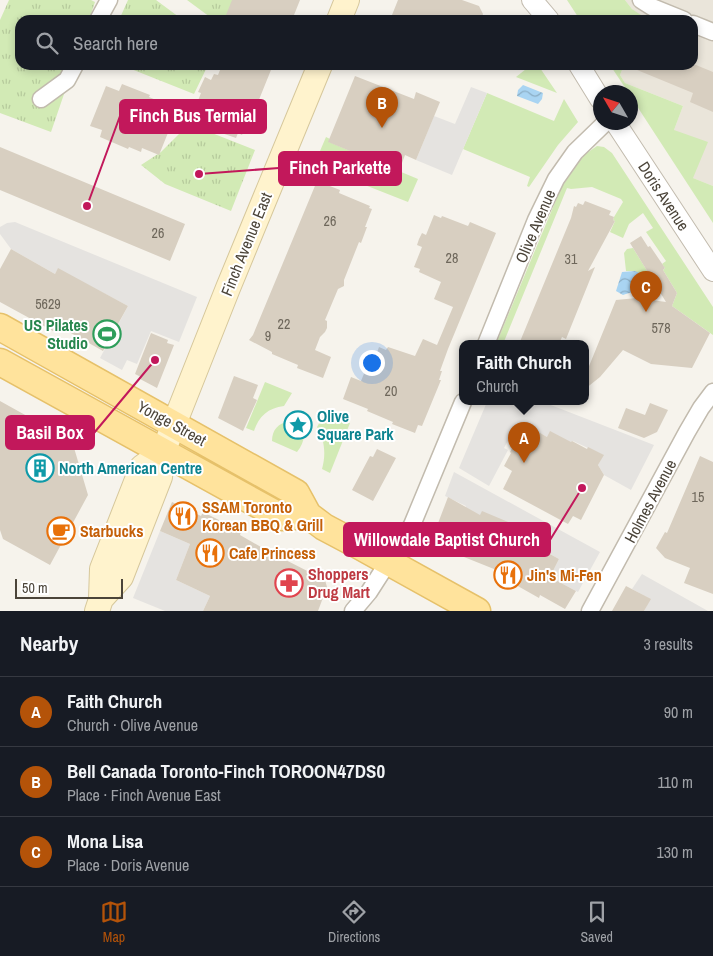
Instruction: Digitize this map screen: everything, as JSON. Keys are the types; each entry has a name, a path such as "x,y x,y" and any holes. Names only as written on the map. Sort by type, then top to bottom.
{"main road":[{"path":"341,15 347,0"},
{"name":"Finch Avenue East","path":"99,605 121,577 160,478 163,452 318,70"},
{"name":"Yonge Street","path":"0,327 151,413 175,424 296,494 308,515 324,528 477,611"},
{"name":"Yonge Street","path":"0,362 281,517 308,515"}],"street":[{"path":"101,15 109,0"},
{"path":"532,0 544,15"},
{"path":"641,0 672,15"},
{"path":"698,26 713,32"},
{"path":"41,99 67,80 72,70"},
{"path":"582,70 593,88"},
{"name":"Olive Avenue","path":"488,340 536,220 556,179 575,152 598,130"},
{"name":"Doris Avenue","path":"620,130 713,270"},
{"name":"Holmes Avenue","path":"590,611 687,432 713,392"},
{"path":"353,611 369,592 412,525 462,405"}],"shaded area":[{"path":"625,0 713,0 713,186 693,178 674,130 683,106 638,88 638,85 625,83 620,75 622,70 698,70 698,15 640,15 632,9"},
{"path":"471,87 487,93 452,175 416,160 434,116 455,124"},
{"path":"15,222 197,297 179,342 151,331 137,364 127,360 122,370 100,358 128,306 58,269 55,274 11,249 0,234 0,227 7,223"},
{"path":"486,405 551,405 654,445 631,490 604,475 598,465 603,455 573,441 547,437 537,431 534,437 515,428 504,448 508,450 489,486 459,468"},
{"path":"454,472 600,552 578,592 550,577 559,559 510,532 513,524 479,518 463,512 466,506 445,496"},
{"path":"160,531 190,544 176,580 210,596 203,611 165,611 133,598"},
{"path":"642,574 708,611 644,611 650,599 632,589"}],"green space":[{"path":"9,0 91,0 95,2 91,15 15,15 15,70 72,70 51,132 0,113 0,20"},
{"path":"128,0 156,0 176,15 121,15"},
{"path":"187,0 234,0 227,15 207,15"},
{"path":"567,0 625,0 632,9 641,15 577,15"},
{"path":"134,70 206,70 194,94"},
{"path":"525,70 541,70 557,93 516,77"},
{"path":"613,70 622,70 620,75 625,83 630,85 623,85"},
{"path":"638,88 683,106 674,130 708,142 693,178 713,186 713,223 638,108"},
{"path":"487,93 554,121 564,99 578,122 558,145 529,187 527,186 530,177 463,149"},
{"path":"189,124 255,150 231,211 165,184 141,165 161,152"},
{"path":"326,137 330,139 329,142 418,179 408,202 314,165"},
{"path":"597,146 604,147 612,153 713,307 713,335 672,306 677,293 663,270 665,268 662,264 666,261 646,232 653,228 643,213 629,224 623,238 610,232 615,221 613,220 614,217 623,202 621,199 592,187 567,188 505,340 498,340 561,188 584,155"},
{"path":"633,248 659,290 650,289 642,291 639,288 636,271 626,271 624,253 627,249"},
{"path":"265,382 292,393 284,406 273,409 261,417 254,431 246,428"},
{"path":"325,413 350,423 330,473 322,469 324,448 322,437 317,427"},
{"path":"290,421 300,426 304,434 303,443 297,452 272,441 276,428 282,423"}],"water":[{"path":"523,85 543,93 542,99 538,104 517,96 518,90"},
{"path":"635,271 640,273 642,277 643,284 641,287 623,295 616,291 622,272"}],"building":[{"path":"232,0 300,0 294,15 226,15"},
{"path":"398,0 462,0 479,6 483,14 483,15 392,15"},
{"path":"698,66 713,72 713,112 690,102 693,93 637,70 698,70"},
{"path":"220,70 271,70 250,122 248,121 242,135 238,133 236,138 207,128 209,123 192,116 201,93 198,92 205,77 211,80 214,74 218,75"},
{"path":"355,76 414,99 416,92 440,102 416,160 405,155 399,171 328,142"},
{"path":"122,84 150,95 149,97 163,103 161,107 176,113 159,155 142,148 141,152 129,147 128,149 100,137 102,130 90,126 106,86 119,91"},
{"path":"0,147 185,224 170,261 0,190"},
{"path":"317,181 340,190 339,193 370,206 369,208 372,209 361,243 359,242 344,280 344,286 338,289 325,320 327,321 327,328 320,337 315,350 331,357 323,378 297,368 298,365 272,354 272,352 249,340 253,335"},
{"path":"585,201 611,211 609,215 614,217 613,220 615,221 588,271 595,267 566,339 562,337 561,340 521,340 571,218 574,206 576,207 578,203 583,205"},
{"path":"434,215 441,218 442,216 468,226 470,222 496,233 448,349 440,371 442,371 439,380 441,380 422,426 418,425 415,433 392,424 393,422 367,411 368,409 343,399 351,377 361,381 368,364 372,366 379,347 386,350 388,347 415,356 423,339 437,345 453,307 434,299 441,282 419,272 420,269 414,267 422,247 417,245 419,239 422,233 426,235"},
{"path":"641,236 648,247 650,246 665,268 663,270 677,293 672,306 710,333 692,368 651,364 623,350 600,377 589,386 589,366 616,300 637,298 666,302 630,243"},
{"path":"11,249 55,274 58,268 128,306 103,351 62,328 53,331 0,302 0,269"},
{"path":"151,333 168,340 167,343 174,345 157,388 140,379 141,377 135,374"},
{"path":"234,376 258,385 253,398 257,400 243,431 218,418"},
{"name":"North American Centre","path":"0,401 72,441 88,495 50,565 3,539 0,530"},
{"path":"650,403 668,410 657,432 644,438 618,428 626,408 645,415"},
{"path":"521,430 534,437 537,431 547,437 550,431 571,442 587,449 588,447 604,455 598,465 604,475 581,520 573,516 568,524 503,489 512,471 504,466"},
{"path":"377,449 396,458 373,501 352,490 370,456 373,457"},
{"path":"700,456 713,462 713,594 684,583 690,568 665,558 656,548 665,532 667,533"},
{"path":"448,497 480,515 482,511 513,524 510,532 559,559 550,577 576,591 565,609 540,595 539,598 502,577 504,573 464,557 465,553 432,539"},
{"path":"172,502 201,516 203,512 217,519 241,532 240,535 268,551 325,580 327,587 318,611 203,611 210,596 176,580 190,544 160,531"},
{"path":"626,586 651,599 644,611 612,611"}],"place":[{"name":"Bell Canada Toronto-Finch TOROON47DS0","path":"382,128"},
{"name":"Finch Parkette","path":"199,174"},
{"name":"Finch Bus Termial","path":"87,206"},
{"name":"Mona Lisa","path":"646,312"},
{"name":"US Pilates Studio","path":"107,334"},
{"name":"Basil Box","path":"155,360"},
{"name":"Olive Square Park","path":"298,425"},
{"name":"Faith Church","path":"524,463"},
{"name":"North American Centre","path":"40,468"},
{"name":"Willowdale Baptist Church","path":"582,488"},
{"name":"SSAM Toronto Korean BBQ & Grill","path":"183,516"},
{"name":"Starbucks","path":"61,531"},
{"name":"Cafe Princess","path":"210,553"},
{"name":"Jin's Mi-Fen","path":"508,575"},
{"name":"Shoppers Drug Mart","path":"289,583"}]}
